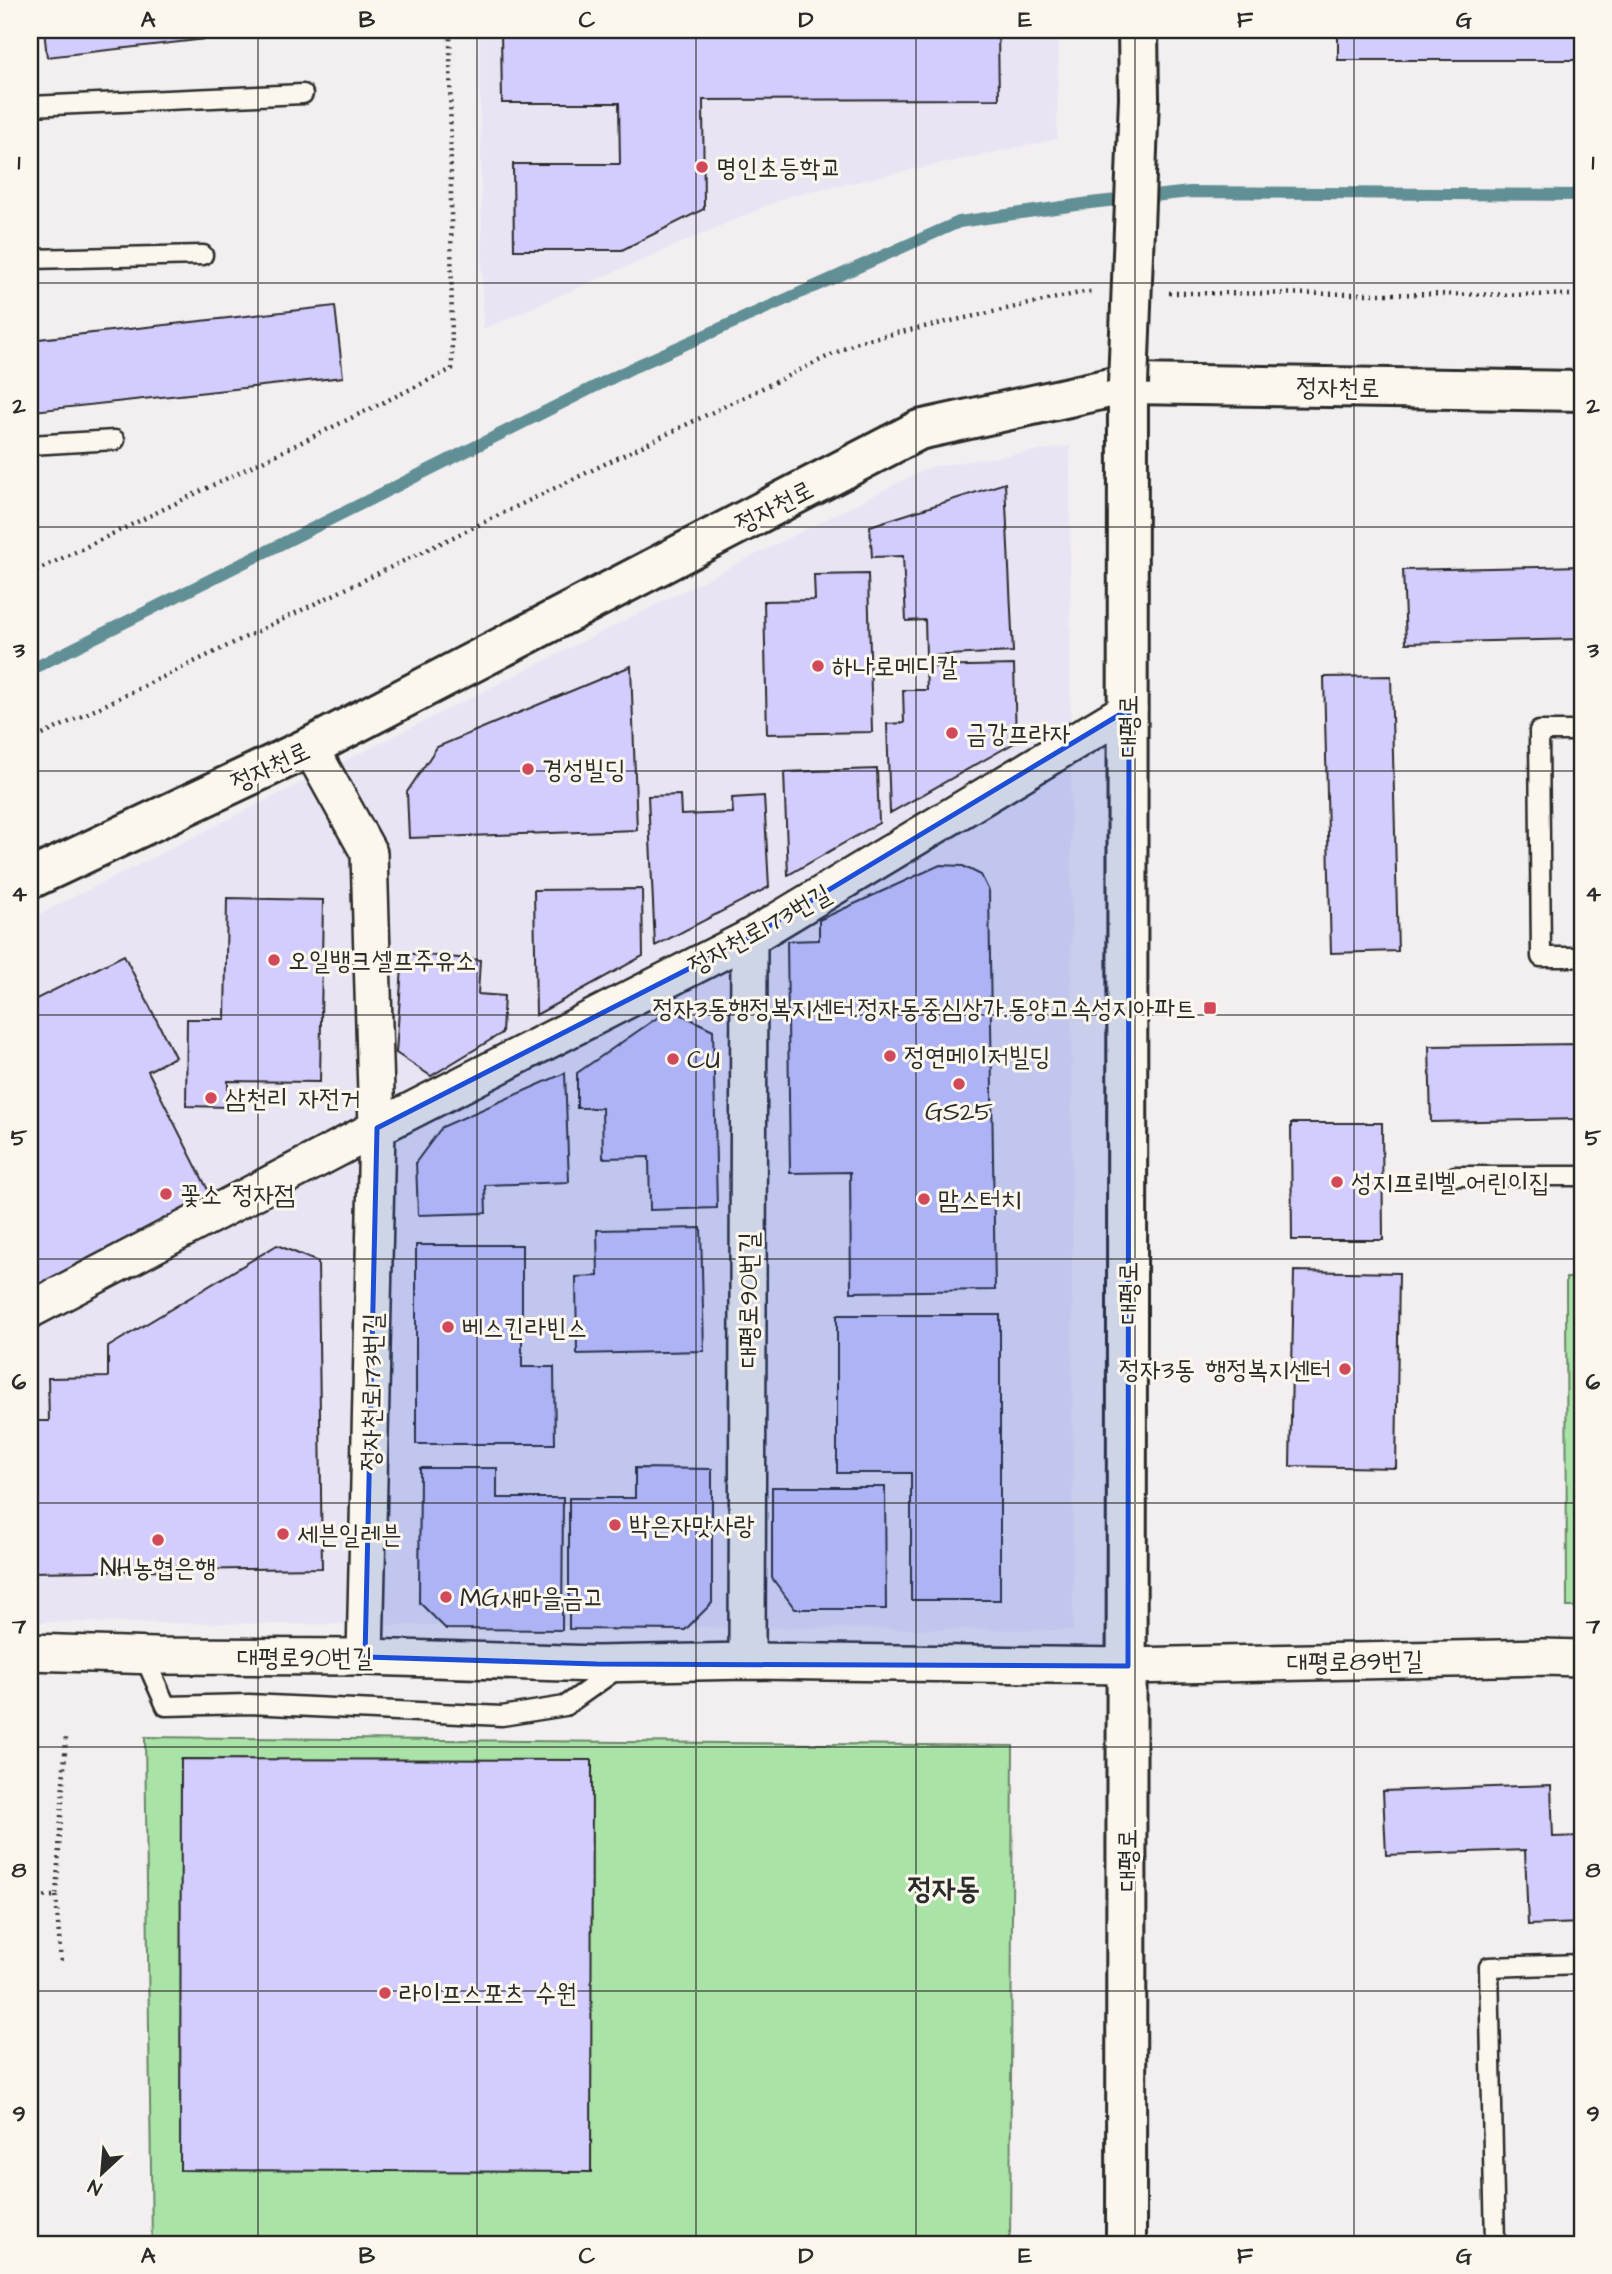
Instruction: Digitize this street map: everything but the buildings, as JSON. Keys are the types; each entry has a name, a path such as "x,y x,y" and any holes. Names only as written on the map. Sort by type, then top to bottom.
{"street":[{"name":"대평로","path":"1126,2244 1128,384 1139,98 1138,30"},
{"name":"정자천로","path":"30,879 310,747 919,430 1128,384 1582,391"},
{"name":"정자천로173번길","path":"30,1310 377,1128 749,938 1129,709"},
{"name":"정자천로173번길","path":"310,747 369,853 377,1128 365,1657"},
{"name":"대평로90번길","path":"747,1661 749,938"},
{"name":"대평로90번길","path":"30,1652 625,1664 747,1661 1128,1666"},
{"name":"대평로89번길","path":"1128,1666 1582,1658"}],"lane":[{"path":"30,106 303,94"},
{"path":"30,259 203,255"},
{"path":"30,445 115,440"},
{"path":"1582,731 1539,731 1541,957 1582,957"},
{"path":"1455,1176 1582,1176"},
{"path":"144,1656 166,1706 249,1704 502,1716 565,1706 625,1664"},
{"path":"1495,2244 1489,1967 1582,1964"}],"path":[{"path":"30,574 452,369 450,30"},
{"path":"30,741 860,341 1084,292 1098,292"},
{"path":"1167,293 1582,295"},
{"path":"61,1964 56,1896 66,1737"},
{"path":"30,1897 56,1896"}],"highlighted area":[{"path":"1129,709 1128,1666 597,1664 365,1657 377,1128 749,938"}],"shaded area":[{"name":"명인초등학교","path":"479,30 1059,30 1057,139 789,196 483,329"},
{"path":"1070,446 1073,1630 30,1622 30,919 930,467"}],"green space":[{"path":"1566,1278 1582,1278 1582,1607 1567,1607"},
{"path":"145,1737 1013,1746 1010,2244 152,2244"}],"waterway":[{"path":"30,670 634,367 959,222 1190,192 1582,195"}],"place":[{"name":"명인초등학교","path":"702,167"},
{"name":"하나로메디칼","path":"818,666"},
{"name":"금강프라자","path":"952,733"},
{"name":"경성빌딩","path":"528,769"},
{"name":"오일뱅크셀프주유소","path":"274,960"},
{"name":"정자3동행정복지센터.정자동중심상가.동양고속성지아파트","path":"1210,1008"},
{"name":"정연메이저빌딩","path":"890,1056"},
{"name":"CU","path":"673,1059"},
{"name":"GS25","path":"959,1084"},
{"name":"삼천리 자전거","path":"211,1098"},
{"name":"성지프뢰벨 어린이집","path":"1337,1182"},
{"name":"꽃소 정자점","path":"166,1194"},
{"name":"맘스터치","path":"924,1199"},
{"name":"베스킨라빈스","path":"448,1327"},
{"name":"정자3동 행정복지센터","path":"1345,1369"},
{"name":"박은자맛사랑","path":"615,1525"},
{"name":"세븐일레븐","path":"283,1534"},
{"name":"NH농협은행","path":"158,1540"},
{"name":"MG새마을금고","path":"446,1597"},
{"name":"라이프스포츠 수원","path":"385,1993"}],"district":[{"name":"정자동","path":"944,1888"}]}
